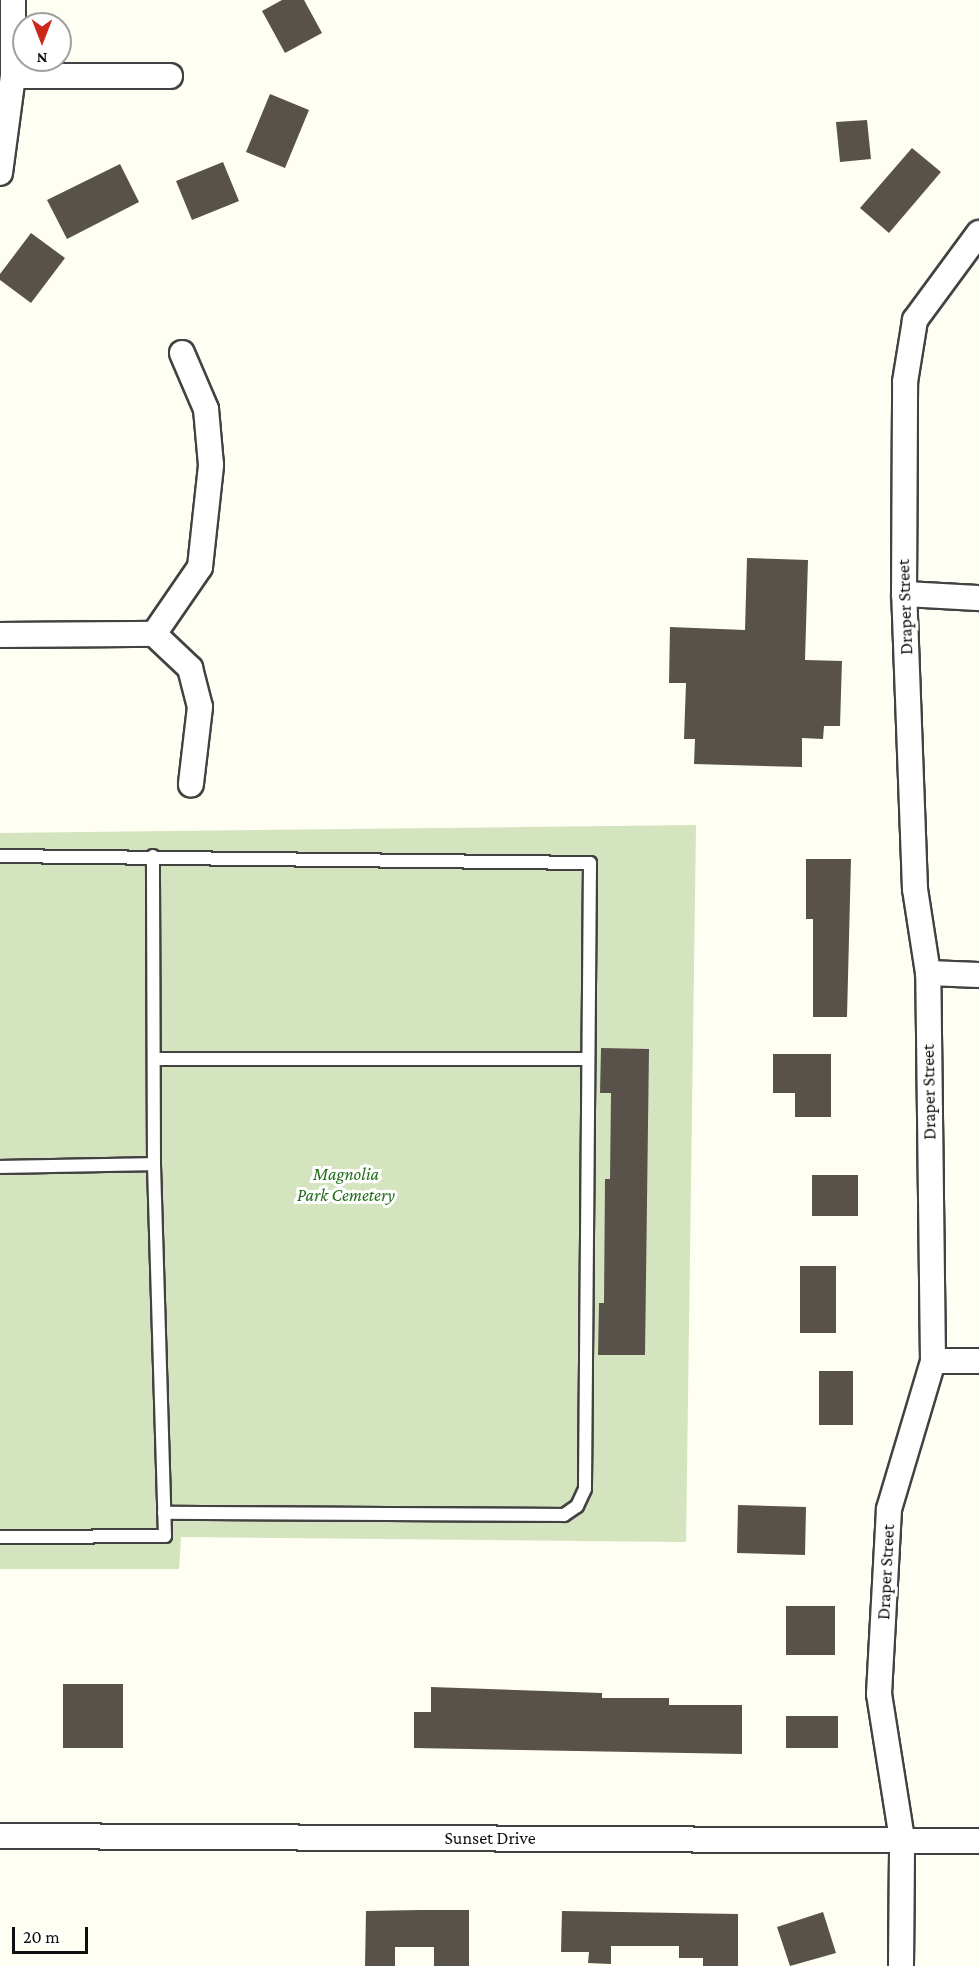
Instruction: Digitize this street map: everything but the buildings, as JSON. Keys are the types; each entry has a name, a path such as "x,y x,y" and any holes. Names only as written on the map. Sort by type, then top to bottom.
{"street":[{"path":"0,172 13,76 13,0"},
{"path":"13,76 170,76"},
{"name":"Draper Street","path":"901,1966 902,1839 879,1694 889,1509 933,1361 928,973 915,889 903,594 904,382 915,320 979,233"},
{"path":"154,634 200,567 212,465 206,409 182,353"},
{"path":"903,594 979,598"},
{"path":"0,635 154,634 190,668 200,707 191,784"},
{"path":"928,973 979,975"},
{"path":"933,1361 979,1361"},
{"name":"Sunset Drive","path":"0,1836 979,1841"}],"lane":[{"path":"0,856 153,856 590,863 585,1489 577,1506 564,1515 164,1513"},
{"path":"0,1537 165,1536 154,1164 153,856"},
{"path":"154,1059 588,1059"},
{"path":"0,1167 154,1164"}],"green space":[{"name":"Magnolia Park Cemetery","path":"696,825 686,1542 181,1537 179,1569 0,1569 0,833"}]}
